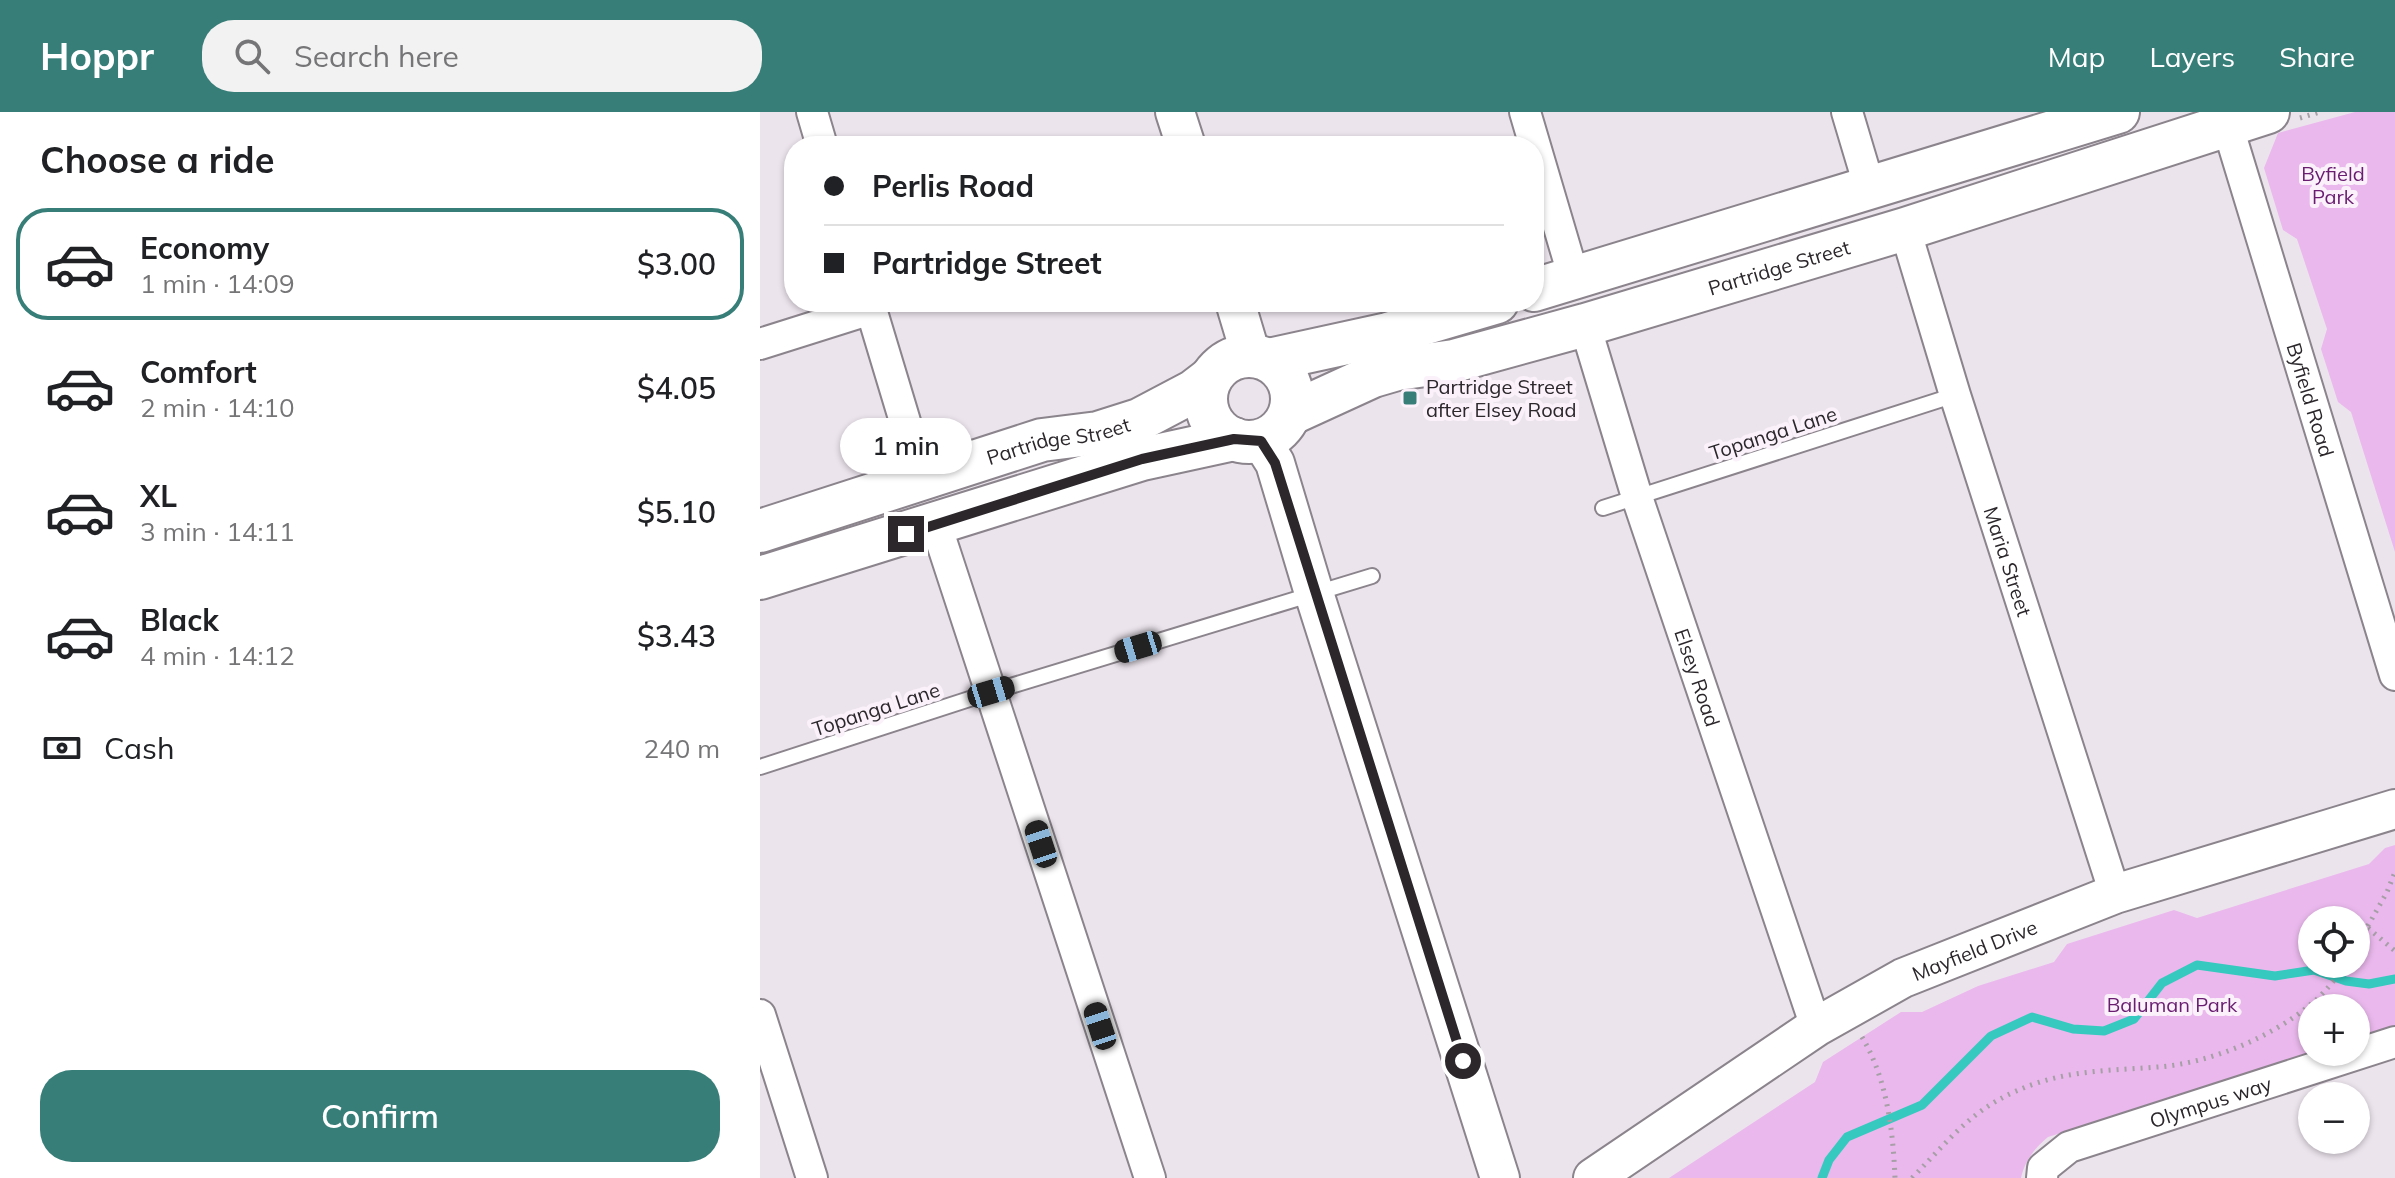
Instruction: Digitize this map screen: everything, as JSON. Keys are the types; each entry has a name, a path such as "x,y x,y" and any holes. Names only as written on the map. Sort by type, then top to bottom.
{"main road":[{"path":"1544,287 2118,112"},
{"name":"Partridge Street","path":"760,578 1142,459 1261,431 1373,376 1454,361 1585,325 1905,229 2268,112"},
{"name":"Partridge Street","path":"760,531 1042,440 1098,433 1139,420 1241,365 1388,334 1463,312"},
{"path":"1241,365 1280,369 1288,380 1293,401 1261,431 1217,428 1210,417 1206,397 1241,365"}],"street":[{"path":"812,112 819,136"},
{"path":"1175,112 1183,136"},
{"path":"1847,112 1870,189"},
{"path":"1531,114 1537,136"},
{"name":"Byfield Road","path":"2227,124 2395,675"},
{"path":"1544,164 1574,278"},
{"name":"Maria Street","path":"1905,229 2115,894"},
{"path":"760,344 850,312"},
{"path":"872,312 922,478"},
{"path":"1238,312 1247,342 1241,365"},
{"name":"Elsey Road","path":"1585,325 1637,497 1816,1027"},
{"path":"1261,431 1275,463 1500,1178"},
{"path":"936,525 1150,1178"},
{"name":"Mayfield Drive","path":"1593,1178 1816,1027 1903,978 2115,894 2395,809"},
{"path":"760,1015 812,1178"},
{"name":"Olympus way","path":"2042,1178 2043,1168 2069,1147 2395,1042"}],"lane":[{"name":"Topanga Lane","path":"1603,508 1955,395"},
{"name":"Topanga Lane","path":"760,767 991,692 1372,576"}],"path":[{"path":"2370,924 2395,872"},
{"path":"2370,930 2395,951"},
{"path":"1912,1178 1947,1138 1978,1111 2016,1091 2038,1082 2080,1073 2173,1065 2230,1049 2285,1022 2311,1005 2335,978"},
{"path":"1858,1029 1874,1056 1892,1126 1895,1178"}],"green space":[{"name":"Byfield Park","path":"2355,112 2395,112 2395,552 2351,412 2338,402 2321,349 2327,329 2297,239 2283,230 2264,168 2278,133"},
{"name":"Baluman Park","path":"2395,845 2395,1027 2370,1035 2370,994 2298,994 2298,1059 2048,1137 2031,1155 2021,1178 1669,1178 1815,1082 1823,1062 1901,1012 1922,1012 1978,986 2054,962 2067,944 2174,910 2197,918 2369,864 2385,848"}],"waterway":[{"path":"1822,1178 1829,1160 1847,1137 1922,1105 1991,1036 2032,1017 2073,1029 2104,1031 2134,1019 2162,983 2197,965 2275,976 2314,970 2346,981 2369,984 2395,979"}],"place":[{"name":"Partridge Street after Elsey Road","path":"1410,398"}],"route":[{"path":"906,534 1142,459 1234,439 1261,441 1275,463 1463,1061"}]}
